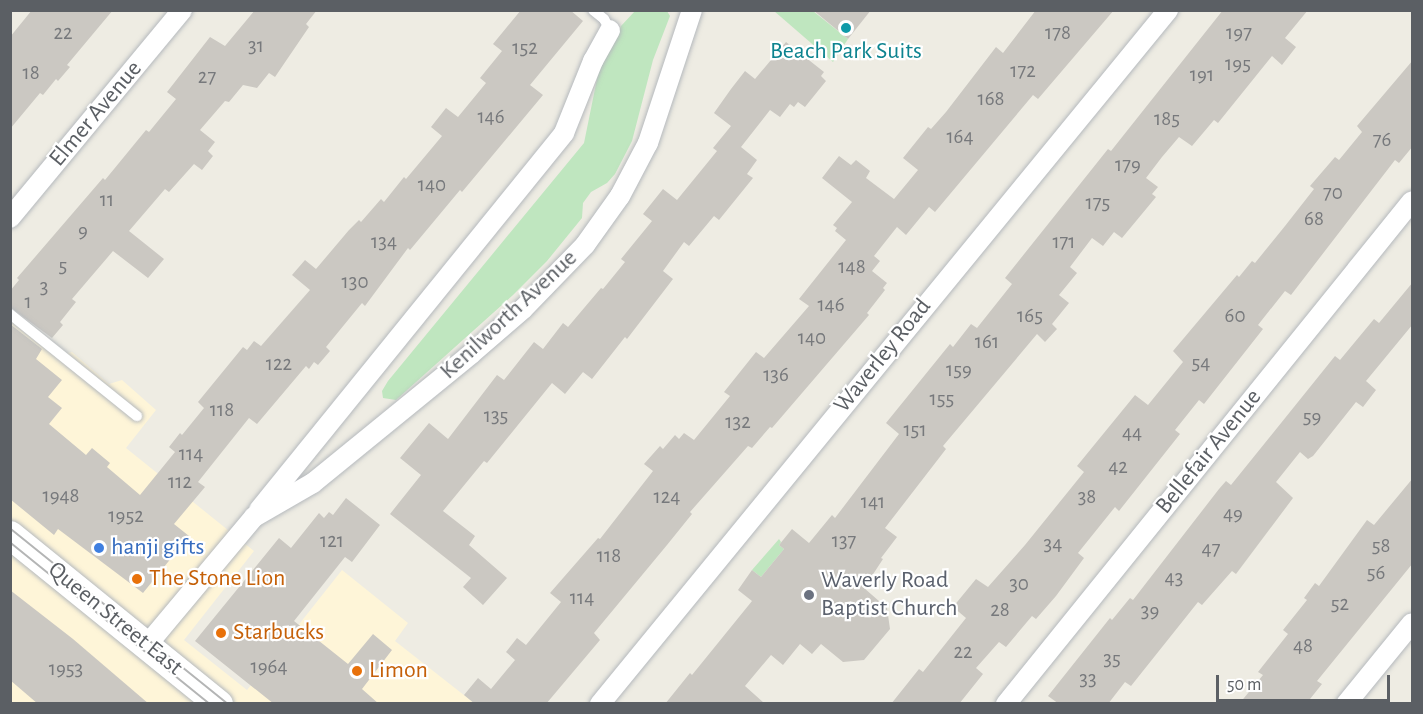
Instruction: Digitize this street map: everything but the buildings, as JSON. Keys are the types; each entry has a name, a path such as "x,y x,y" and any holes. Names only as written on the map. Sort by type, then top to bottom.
{"main road":[{"name":"Queen Street East","path":"10,535 219,704"}],"street":[{"name":"Elmer Avenue","path":"10,218 182,10"},
{"name":"Kenilworth Avenue","path":"254,518 313,483 471,354 523,309 585,245 620,196 648,143 692,10"},
{"name":"Waverley Road","path":"600,704 1168,10"},
{"name":"Kenilworth Avenue","path":"147,645 254,518 564,133 592,61 610,30"},
{"name":"Bellefair Avenue","path":"1006,704 1413,201"},
{"path":"1346,704 1413,623"}],"lane":[{"path":"593,10 604,19 610,30"},
{"path":"10,314 137,416"}],"shaded area":[{"path":"10,308 67,353 72,352 109,384 122,380 156,410 126,448 254,551 184,640 247,690 342,570 408,623 395,641 474,703 11,703"}],"green space":[{"path":"635,11 667,11 670,16 653,60 632,141 615,174 607,183 591,192 583,203 582,218 547,261 513,295 396,400 383,398 382,391 388,381 584,143 598,74 621,26"},
{"path":"774,11 813,11 848,39 833,62"},
{"path":"779,539 781,542 779,545 784,549 761,577 752,570"}],"tram line":[{"path":"10,528 228,704"},
{"path":"10,542 210,704"}],"place":[{"name":"Beach Park Suits","path":"846,28"},
{"name":"hanji gifts","path":"99,548"},
{"name":"The Stone Lion","path":"137,579"},
{"name":"Waverly Road Baptist Church","path":"809,595"},
{"name":"Starbucks","path":"221,633"},
{"name":"Limon","path":"357,671"}]}
